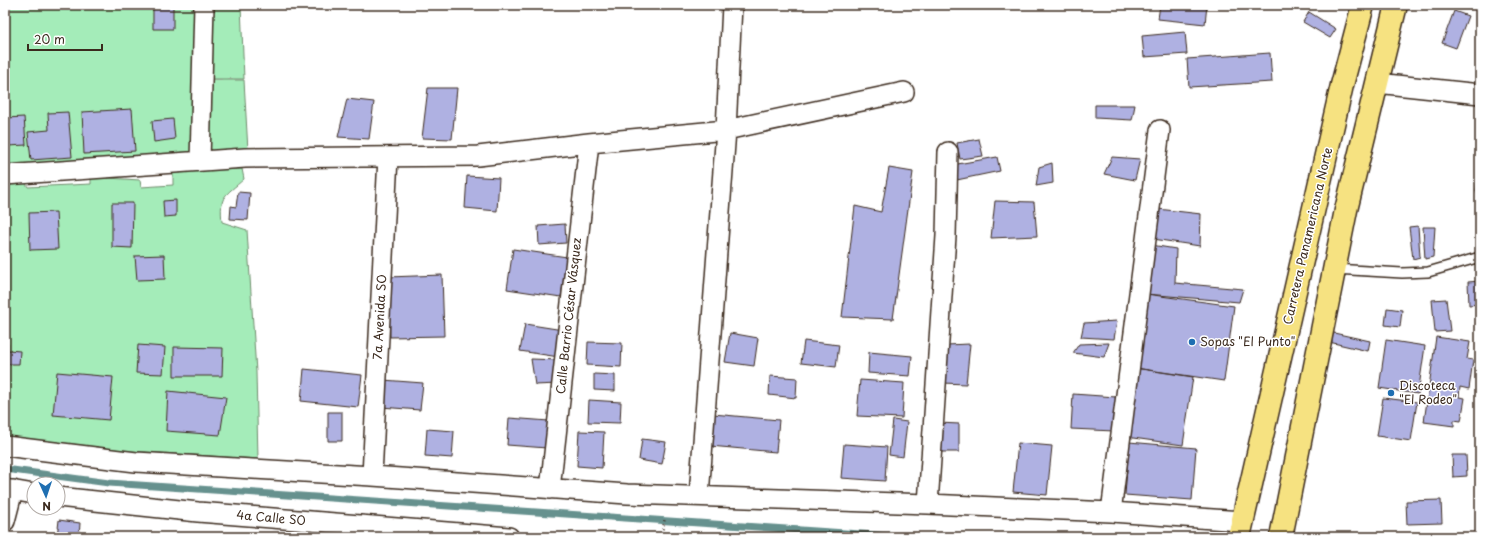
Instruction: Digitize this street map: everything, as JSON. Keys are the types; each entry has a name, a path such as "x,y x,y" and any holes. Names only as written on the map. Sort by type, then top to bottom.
{"highway":[{"name":"Carretera Panamericana Norte","path":"1241,529 1342,85 1363,5"},
{"path":"1281,537 1346,210 1396,5"}],"street":[{"path":"200,161 204,5"},
{"path":"699,496 726,130 732,5"},
{"path":"1377,83 1480,94"},
{"path":"5,175 245,158 478,156 589,143 726,130 904,92"},
{"path":"1111,512 1160,130"},
{"name":"Calle Barrio César Vásquez","path":"550,489 589,143"},
{"path":"928,504 946,236 948,152"},
{"name":"7a Avenida SO","path":"372,476 388,157"},
{"path":"5,446 136,462 372,476 627,494 1111,512 1241,529"},
{"path":"5,521 9,490 26,493"},
{"name":"4a Calle SO","path":"66,498 198,512 316,529 509,537"}],"lane":[{"path":"1334,269 1402,273 1428,272 1480,257"}],"green space":[{"path":"5,5 194,5 191,153 5,167"},
{"path":"206,5 241,5 244,79 204,79"},
{"path":"207,80 244,80 248,151 205,153"},
{"path":"242,169 244,179 225,197 221,213 222,222 247,230 256,372 258,459 130,451 5,436 5,182 24,181 28,187 91,184 91,177 140,180 141,187 173,185 173,171"}],"building":[{"path":"173,5 173,29 153,29 153,6"},
{"path":"1160,5 1207,5 1205,24 1158,19"},
{"path":"1454,11 1468,16 1456,48 1442,43"},
{"path":"1309,12 1336,29 1330,38 1303,22"},
{"path":"1185,32 1187,54 1144,57 1142,36"},
{"path":"1270,53 1272,82 1189,87 1187,59"},
{"path":"428,88 457,88 452,139 422,138"},
{"path":"347,99 374,102 369,139 338,137"},
{"path":"1095,105 1135,105 1132,120 1095,118"},
{"path":"132,109 135,151 84,154 82,112"},
{"path":"68,112 72,157 31,160 28,132 49,130 48,113"},
{"path":"24,117 26,145 8,146 6,118"},
{"path":"173,119 175,139 154,142 152,121"},
{"path":"979,139 983,156 960,159 957,143"},
{"path":"997,157 1000,171 952,181 952,165"},
{"path":"1112,157 1140,159 1135,180 1104,174"},
{"path":"1052,163 1053,183 1036,186 1039,167"},
{"path":"889,168 913,172 893,319 842,317 855,206 881,212"},
{"path":"1478,175 1480,175 1480,193 1476,192"},
{"path":"467,176 499,178 497,211 465,208"},
{"path":"238,192 250,193 248,220 230,219 231,206 236,207"},
{"path":"176,200 176,216 164,217 163,201"},
{"path":"995,201 1034,202 1037,236 991,238"},
{"path":"112,203 133,203 132,248 112,247"},
{"path":"1158,209 1201,214 1200,246 1153,239"},
{"path":"56,212 58,249 30,250 29,213"},
{"path":"565,224 566,243 539,245 538,226"},
{"path":"1418,226 1420,257 1413,259 1409,227"},
{"path":"1423,227 1435,227 1433,257 1425,259"},
{"path":"1151,245 1176,249 1175,283 1243,289 1239,302 1146,294"},
{"path":"513,249 567,257 561,297 507,289"},
{"path":"164,255 165,279 137,280 135,256"},
{"path":"442,275 444,336 390,337 388,277"},
{"path":"1480,281 1480,304 1469,305 1468,282"},
{"path":"1146,294 1234,306 1224,381 1135,368"},
{"path":"1446,299 1450,331 1435,332 1432,300"},
{"path":"1387,308 1402,310 1400,327 1385,325"},
{"path":"1117,321 1114,339 1081,337 1084,323"},
{"path":"525,324 563,330 559,357 520,351"},
{"path":"730,333 758,338 754,366 725,362"},
{"path":"1334,333 1370,341 1368,351 1329,342"},
{"path":"1436,337 1470,342 1467,359 1473,360 1469,389 1460,387 1459,397 1465,398 1461,421 1454,420 1454,426 1424,422"},
{"path":"1386,340 1425,346 1418,394 1379,388"},
{"path":"804,341 839,345 836,367 801,363"},
{"path":"588,342 622,343 621,367 587,365"},
{"path":"1109,343 1104,357 1073,353 1079,344"},
{"path":"5,344 8,344 8,350 20,351 19,364 6,364 5,376"},
{"path":"970,344 966,384 943,383 946,345"},
{"path":"138,345 165,347 163,374 136,373"},
{"path":"174,347 223,348 222,376 174,376"},
{"path":"869,352 912,356 910,376 868,373"},
{"path":"531,359 559,360 558,384 535,385"},
{"path":"1135,368 1193,377 1183,445 1126,437"},
{"path":"304,369 362,375 358,407 301,401"},
{"path":"57,372 113,377 109,420 53,415"},
{"path":"594,374 615,375 615,391 594,390"},
{"path":"770,376 797,378 796,398 769,395"},
{"path":"383,380 423,383 420,410 381,407"},
{"path":"860,380 904,383 902,418 857,416"},
{"path":"168,391 226,397 220,435 166,431"},
{"path":"1073,394 1116,397 1114,431 1071,429"},
{"path":"1383,398 1417,402 1411,441 1377,436"},
{"path":"589,400 621,402 620,423 588,422"},
{"path":"328,412 342,412 342,441 328,441"},
{"path":"713,414 779,420 776,452 710,446"},
{"path":"509,418 549,421 547,448 507,445"},
{"path":"893,420 907,422 903,457 889,455"},
{"path":"939,423 959,424 959,452 939,452"},
{"path":"427,429 454,431 452,458 425,456"},
{"path":"579,431 604,432 602,468 577,466"},
{"path":"642,439 666,442 662,464 639,460"},
{"path":"1129,442 1196,448 1192,500 1125,495"},
{"path":"1018,443 1052,446 1047,495 1013,492"},
{"path":"844,444 887,447 885,481 841,478"},
{"path":"1452,455 1466,455 1467,476 1453,477"},
{"path":"1441,500 1442,523 1407,524 1406,501"},
{"path":"59,520 80,523 79,537 57,537"}],"waterway":[{"path":"5,469 109,483 904,537"}],"place":[{"name":"Sopas \"El Punto\"","path":"1192,342"},
{"name":"Discoteca \"El Rodeo\"","path":"1391,393"}]}
